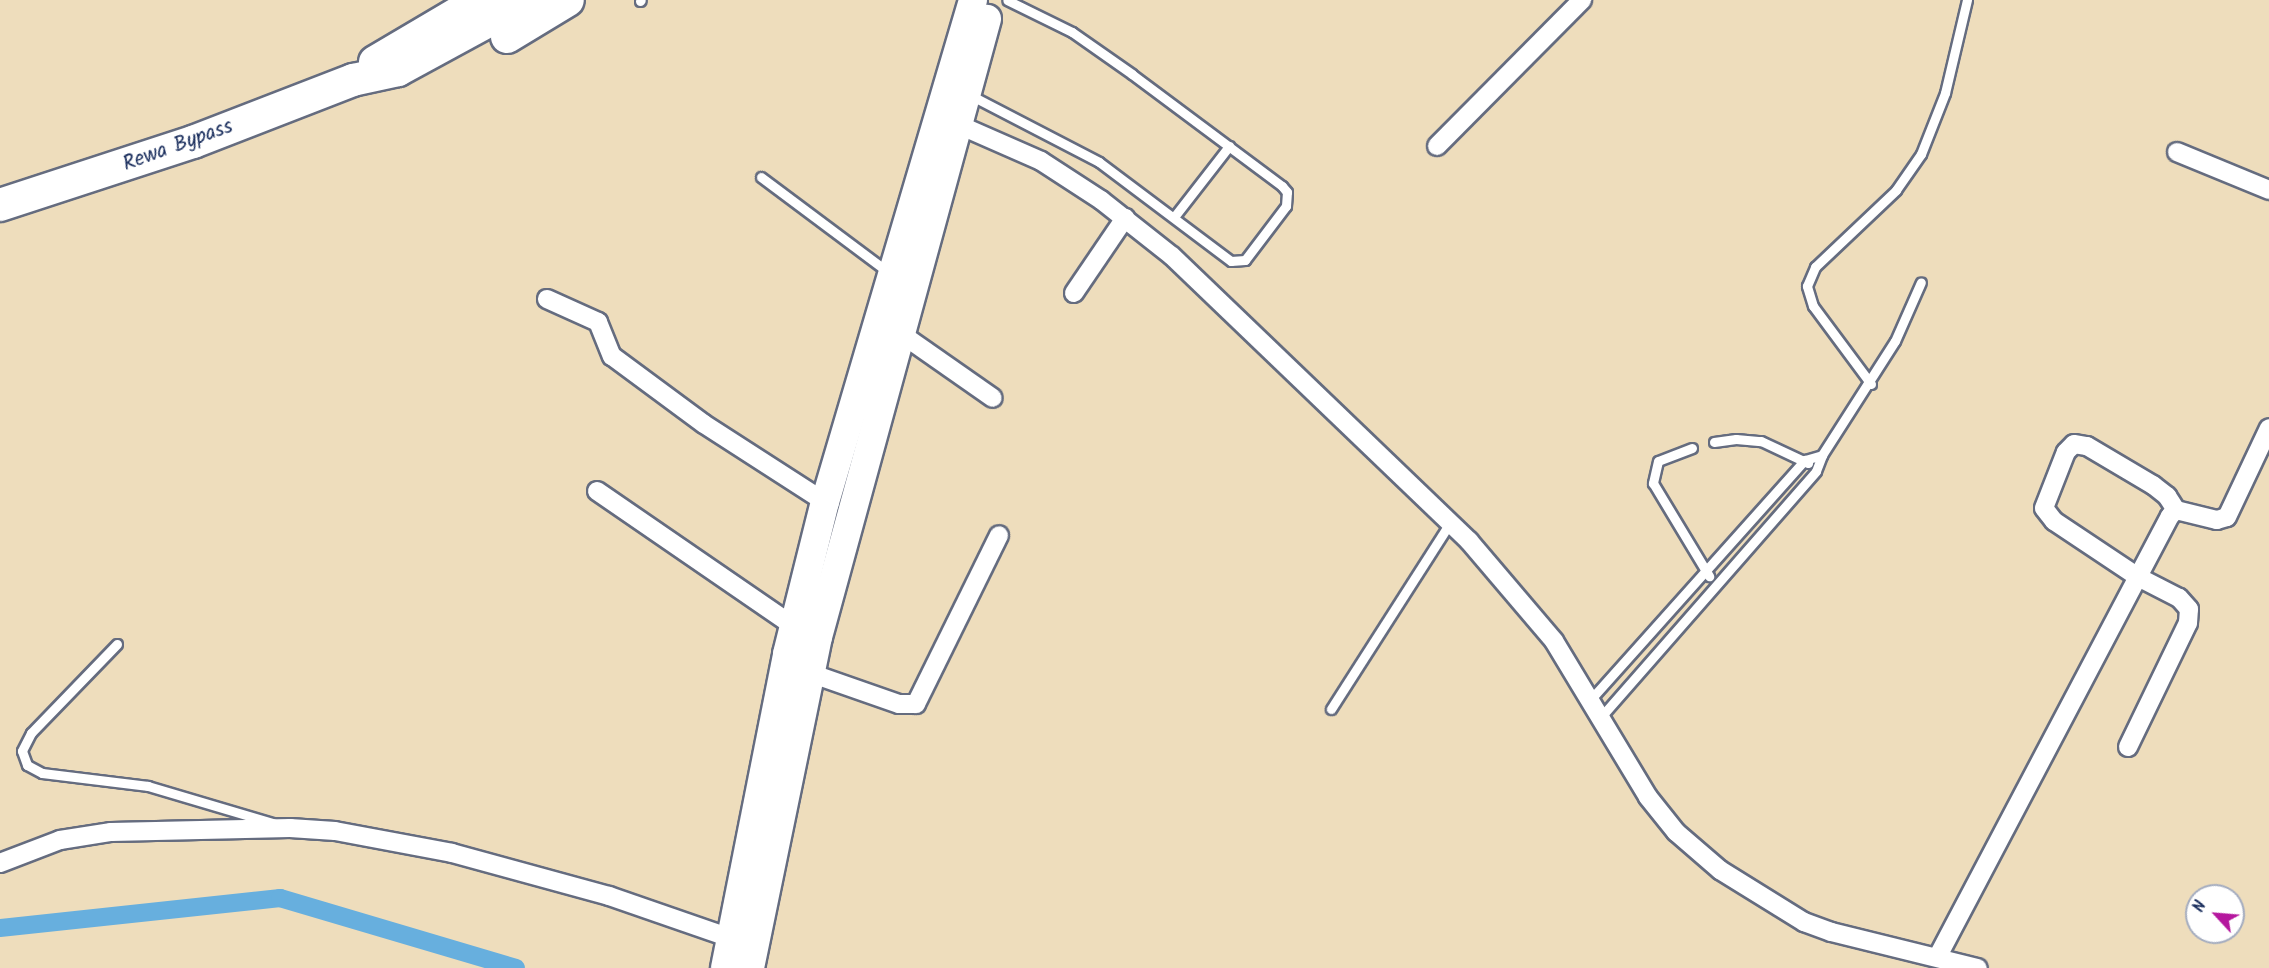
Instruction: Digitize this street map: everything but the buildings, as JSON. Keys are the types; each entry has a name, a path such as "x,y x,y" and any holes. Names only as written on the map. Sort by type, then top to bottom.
{"highway":[{"path":"416,36 452,0"},
{"path":"398,70 431,69 456,62 568,0"},
{"name":"Rewa Bypass","path":"353,80 390,50 416,36 504,4"},
{"name":"Rewa Bypass","path":"0,205 193,142 353,80 398,70 504,4"}],"main road":[{"path":"725,968 752,818 806,633 900,333 973,0"},
{"path":"750,968 810,673 806,633 825,502 892,275 946,119 965,92 992,0"}],"street":[{"path":"1437,146 1582,0"},
{"path":"946,119 1041,161 1125,218 1172,256 1450,523 1554,641 1648,797 1676,832 1720,870 1788,913 1831,932 1938,956 1978,968"},
{"path":"2177,152 2269,190"},
{"path":"1074,293 1125,218"},
{"path":"547,300 598,322 612,356 704,424 825,502"},
{"path":"900,333 993,398"},
{"path":"2127,747 2189,615 2179,598 2138,577 2045,513 2046,502 2066,452 2074,444 2087,446 2163,492 2176,510 2217,520 2227,517 2269,428"},
{"path":"597,491 806,633"},
{"path":"1938,956 2138,577 2176,510"},
{"path":"810,673 899,704 916,704 999,535"},
{"path":"0,863 84,835 290,828 386,839 452,853 609,896 730,938"}],"lane":[{"path":"965,92 1083,152 1174,217 1225,257 1238,262 1251,253 1286,206 1287,192 1095,47 1007,0"},
{"path":"1871,384 1813,306 1807,286 1815,267 1896,190 1921,154 1945,93 1967,0"},
{"path":"1174,217 1229,146"},
{"path":"761,177 892,275"},
{"path":"1600,717 1816,471 1822,455 1871,384 1922,282"},
{"path":"1714,442 1749,438 1805,460 1816,471"},
{"path":"1692,448 1658,461 1653,483 1707,573 1717,585"},
{"path":"1591,699 1707,573 1805,460 1822,455"},
{"path":"1331,709 1450,523"},
{"path":"117,644 31,733 22,751 27,765 42,773 148,786 290,828"}],"waterway":[{"path":"0,928 280,898 516,968"}]}
